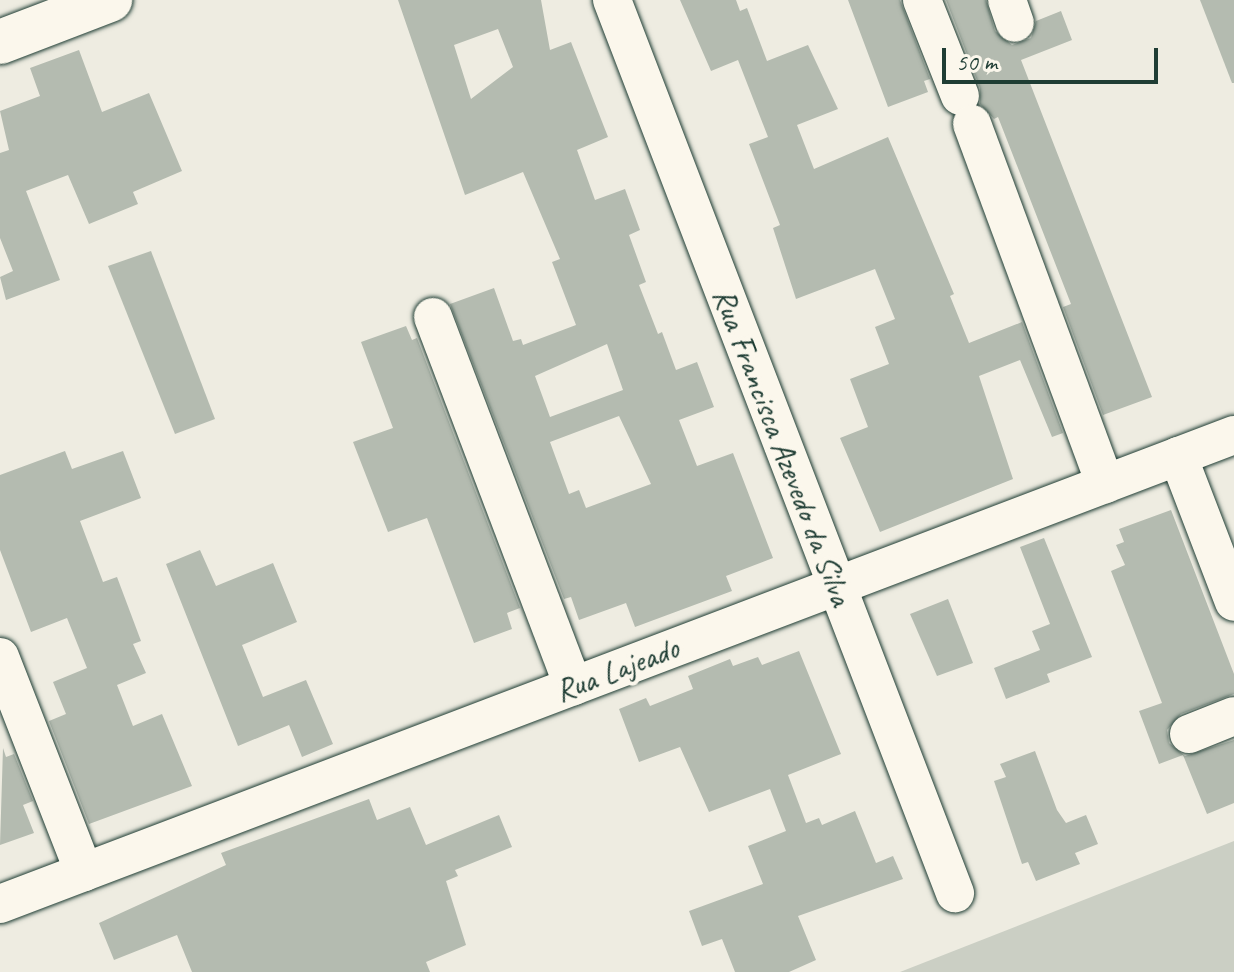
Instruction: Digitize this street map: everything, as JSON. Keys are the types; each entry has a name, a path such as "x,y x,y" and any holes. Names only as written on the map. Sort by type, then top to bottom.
{"main road":[{"path":"0,42 110,0"}],"street":[{"name":"Rua Francisca Azevedo da Silva","path":"612,0 955,893"},
{"path":"922,0 1105,484"},
{"path":"433,317 573,686"},
{"name":"Rua Lajeado","path":"0,904 1234,435"},
{"path":"1178,456 1234,602"},
{"path":"0,657 84,872"},
{"path":"1189,734 1234,716"}],"shaded area":[{"path":"1234,841 1234,972 900,972"}],"building":[{"path":"398,0 541,0 550,50 571,42 608,137 577,150 595,200 625,189 640,230 629,235 646,282 639,285 658,334 662,332 676,370 697,362 714,407 679,420 697,466 733,453 773,558 726,576 732,591 635,627 626,603 579,620 571,597 564,599 450,304 494,288 513,341 521,339 523,345 576,325 552,262 560,259 523,172 465,195","holes":["498,29 513,67 471,99 454,45","607,344 623,390 550,417 535,376","619,416 651,484 586,508 579,490 569,494 550,442"]},
{"path":"680,0 736,0 740,11 747,8 767,61 808,45 838,109 797,125 814,169 888,137 954,294 950,296 969,343 1022,322 1063,433 1052,437 1020,360 979,376 1013,479 880,532 840,438 868,427 850,379 889,364 875,327 895,319 875,269 796,299 773,228 780,225 749,144 768,137 738,60 711,71"},
{"path":"848,0 900,0 930,79 924,81 928,92 888,107"},
{"path":"946,0 986,0 995,31 1012,45 1031,38 1036,21 1061,11 1072,40 1021,60 1152,397 1103,415 1063,307 1071,304 998,117 994,119 980,104 980,88"},
{"path":"1200,0 1234,0 1234,83 1232,83"},
{"path":"79,50 102,112 149,93 182,171 133,192 138,204 89,224 68,175 26,191 60,280 6,300 0,277 13,271 0,238 0,153 9,150 0,111 40,96 30,68"},
{"path":"151,251 215,419 175,434 108,266"},
{"path":"406,326 412,340 417,338 520,608 507,613 512,629 474,643 427,518 388,532 353,442 393,428 361,342"},
{"path":"65,451 72,469 123,451 141,498 80,521 103,582 117,577 141,641 133,644 146,673 117,685 133,726 162,714 192,786 89,824 49,721 66,714 53,682 87,668 67,618 31,632 0,550 0,475"},
{"path":"1171,510 1234,674 1234,694 1181,714 1167,730 1169,743 1185,756 1234,740 1234,803 1207,814 1183,755 1159,764 1139,711 1162,703 1111,571 1125,565 1116,545 1124,542 1119,529"},
{"path":"1044,538 1092,657 1047,674 1050,682 1006,699 994,668 1040,650 1032,631 1050,624 1020,547"},
{"path":"200,550 216,586 273,563 297,622 242,645 263,697 306,680 333,744 302,757 289,725 238,746 166,564"},
{"path":"948,599 973,663 937,676 910,614"},
{"path":"799,651 841,754 788,775 806,823 819,818 822,825 855,811 876,863 893,856 903,879 798,916 816,960 789,972 735,972 722,939 702,946 689,911 763,884 748,846 786,831 770,789 709,812 680,747 639,762 619,709 646,698 650,706 693,689 688,676 730,659 733,666 758,657 762,665"},
{"path":"3,748 6,757 14,754 33,801 23,805 34,833 0,845"},
{"path":"1035,751 1057,810 1066,823 1086,815 1098,844 1075,853 1080,864 1036,881 1028,862 1022,864 994,781 1006,777 1000,764"},
{"path":"369,799 377,820 410,807 426,845 499,815 512,847 455,870 458,876 446,881 466,945 426,962 430,972 192,972 177,935 114,960 99,923 226,865 221,853"}]}
